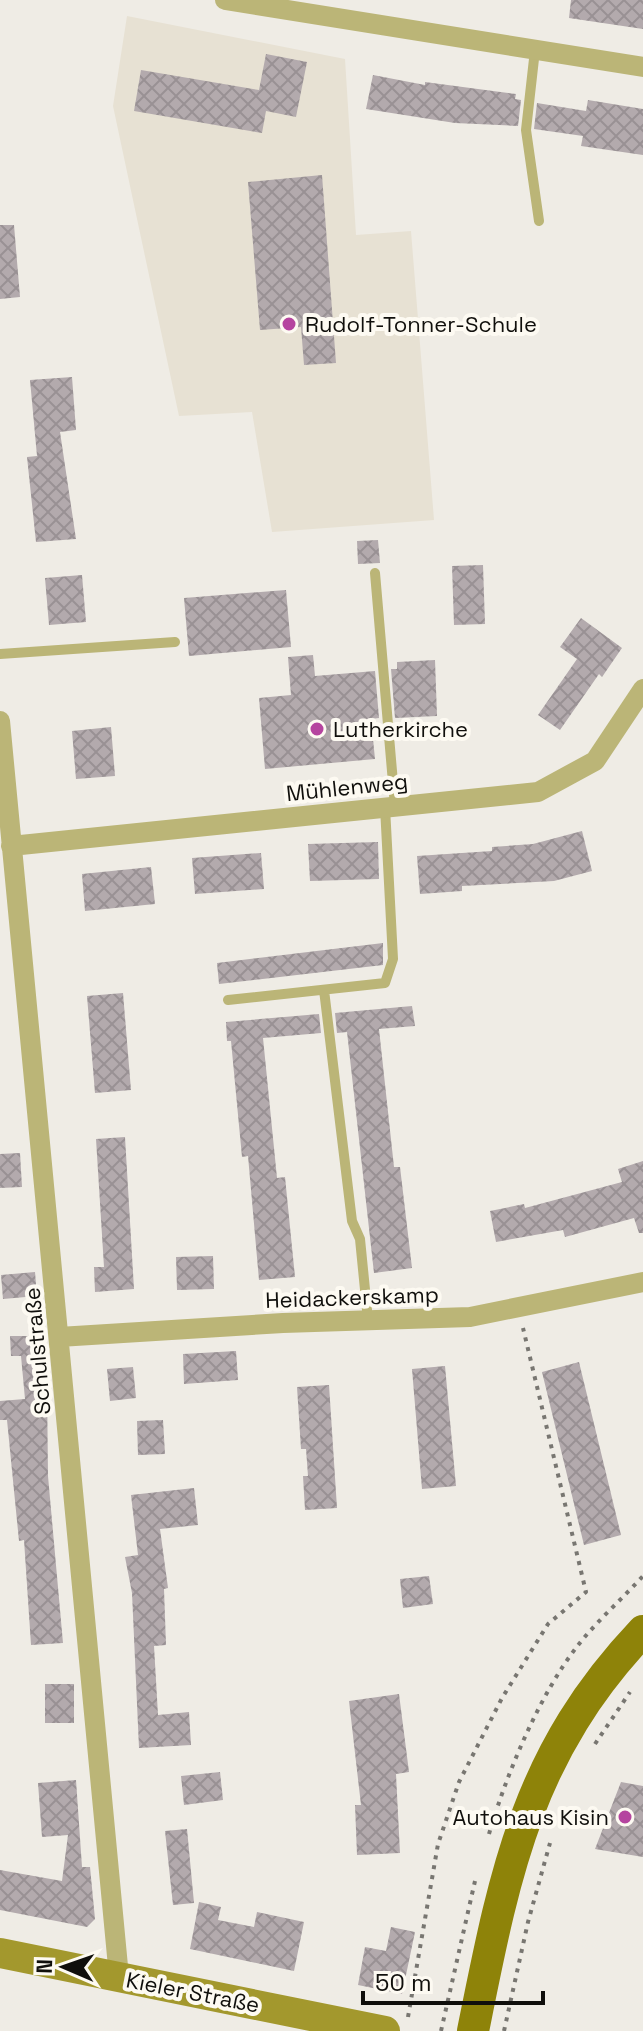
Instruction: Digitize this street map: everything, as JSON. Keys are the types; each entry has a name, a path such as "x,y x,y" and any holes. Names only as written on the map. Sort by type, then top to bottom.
{"main road":[{"path":"473,2031 493,1929 527,1808 542,1738 643,1631"},
{"name":"Kieler Straße","path":"0,1953 338,2026 385,2031"}],"street":[{"path":"225,0 643,67"},
{"name":"Mühlenweg","path":"11,846 538,792 595,761 643,689"},
{"name":"Schulstraße","path":"0,721 119,1977"},
{"name":"Heidackerskamp","path":"59,1337 470,1317 643,1282"}],"lane":[{"path":"535,50 526,130 539,221"},
{"path":"228,1000 385,983 390,976 393,925 390,807 375,573"},
{"path":"0,654 175,642"},
{"path":"324,990 352,1221 360,1239 368,1320"}],"path":[{"path":"405,2031 438,1844 459,1782 502,1698 548,1624 586,1592 518,1307"},
{"path":"542,1738 578,1646 643,1576"},
{"path":"591,1750 635,1685"},
{"path":"504,2031 528,1922 552,1836"}],"shaded area":[{"name":"Rudolf-Tonner-Schule","path":"127,16 345,59 356,235 411,231 434,520 272,532 252,412 179,416 113,106"}],"building":[{"path":"571,0 643,0 643,29 569,18"},
{"path":"266,54 307,62 296,117 266,111 262,133 134,111 141,70 259,90"},
{"path":"373,75 425,85 425,82 516,94 515,99 521,100 518,126 455,123 366,109"},
{"path":"588,100 643,109 643,155 581,146 583,136 534,129 537,103 586,111"},
{"path":"322,175 336,363 304,365 301,327 260,330 248,182"},
{"path":"0,225 14,225 20,297 0,299"},
{"path":"72,377 76,430 60,432 76,539 36,542 27,457 37,456 30,380"},
{"path":"378,540 380,563 358,564 357,541"},
{"path":"483,565 485,624 454,625 452,566"},
{"path":"82,575 86,622 49,625 45,578"},
{"path":"286,590 291,647 189,656 184,598"},
{"path":"581,618 622,648 602,677 599,674 560,730 538,715 577,659 560,647"},
{"name":"Lutherkirche","path":"313,655 315,676 375,671 379,718 371,719 375,759 265,769 259,698 291,695 288,657"},
{"path":"435,660 437,716 395,718 391,669 397,669 397,662"},
{"path":"111,727 115,776 76,779 72,731"},
{"path":"582,831 592,871 554,881 462,886 462,891 420,894 417,856 492,851 492,847 533,844"},
{"path":"378,842 379,879 310,881 308,844"},
{"path":"261,853 264,889 195,894 192,858"},
{"path":"151,867 155,904 85,911 82,874"},
{"path":"383,943 383,965 219,984 217,963"},
{"path":"123,993 131,1090 95,1093 87,996"},
{"path":"412,1006 415,1026 379,1029 394,1167 400,1167 412,1268 374,1273 347,1032 337,1033 335,1013"},
{"path":"319,1014 321,1033 263,1038 277,1178 285,1177 295,1277 259,1280 248,1156 242,1157 231,1041 227,1041 226,1022"},
{"path":"125,1137 134,1289 95,1292 94,1267 104,1267 96,1139"},
{"path":"20,1153 22,1187 0,1188 0,1154"},
{"path":"643,1161 643,1233 639,1233 634,1218 565,1237 563,1230 496,1242 490,1211 524,1204 525,1208 622,1182 618,1169"},
{"path":"213,1256 214,1289 177,1290 176,1257"},
{"path":"35,1272 37,1296 3,1299 1,1275"},
{"path":"10,1336 39,1336 41,1383 47,1383 48,1476 63,1643 31,1645 24,1540 19,1541 7,1420 0,1420 0,1401 25,1399 21,1356 11,1356"},
{"path":"236,1351 238,1380 184,1384 183,1354"},
{"path":"579,1362 621,1535 584,1545 542,1372"},
{"path":"445,1366 456,1486 422,1489 412,1369"},
{"path":"133,1367 136,1398 110,1401 107,1369"},
{"path":"329,1385 337,1508 305,1510 303,1476 308,1476 306,1449 301,1449 297,1387"},
{"path":"163,1420 165,1454 138,1455 137,1421"},
{"path":"194,1488 198,1525 160,1529 168,1588 164,1589 166,1645 154,1646 158,1715 189,1712 191,1745 139,1748 132,1593 125,1557 138,1555 131,1495"},
{"path":"429,1576 433,1604 403,1608 400,1579"},
{"path":"45,1684 74,1684 74,1723 45,1723"},
{"path":"399,1694 409,1772 396,1774 400,1853 357,1855 355,1805 361,1805 349,1701"},
{"path":"220,1772 223,1800 184,1805 181,1776"},
{"path":"76,1780 82,1867 90,1867 95,1919 87,1927 0,1910 0,1870 62,1881 68,1835 42,1837 38,1783"},
{"name":"Autohaus Kisin","path":"621,1782 643,1786 643,1857 595,1849"},
{"path":"187,1829 194,1903 173,1905 165,1831"},
{"path":"199,1902 221,1907 218,1920 254,1927 257,1912 304,1922 294,1971 190,1949"},
{"path":"391,1927 415,1932 402,1994 358,1985 365,1947 386,1951"}],"place":[{"name":"Rudolf-Tonner-Schule","path":"289,324"},
{"name":"Lutherkirche","path":"317,729"},
{"name":"Autohaus Kisin","path":"625,1817"}]}
